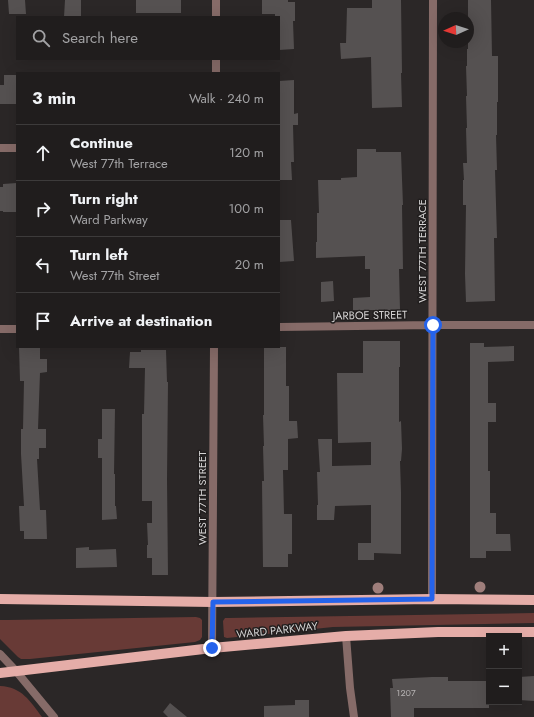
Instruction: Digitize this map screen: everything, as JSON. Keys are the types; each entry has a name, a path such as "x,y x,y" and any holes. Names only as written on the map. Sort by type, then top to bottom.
{"main road":[{"path":"0,599 213,602 432,599 534,600"},
{"name":"WARD PARKWAY","path":"0,673 212,648 346,636 438,632 534,632"}],"street":[{"path":"216,0 216,16"},
{"name":"WEST 77TH TERRACE","path":"432,599 433,0"},
{"path":"216,60 216,72"},
{"path":"0,148 16,148"},
{"name":"JARBOE STREET","path":"280,327 534,325"},
{"path":"0,329 16,329"},
{"name":"WEST 77TH STREET","path":"212,648 214,348"},
{"path":"346,636 354,717"},
{"path":"0,654 54,717"}],"shaded area":[{"path":"534,613 534,623 333,627 227,638 224,637 223,621 225,618"},
{"path":"196,617 202,620 202,637 200,640 195,642 21,659 0,639 0,620"},
{"path":"0,686 8,687 20,692 29,700 42,717 0,717"}],"building":[{"path":"8,0 25,0 26,14 9,14"},
{"path":"65,0 81,0 81,16 64,16"},
{"path":"136,0 181,0 181,13 136,13"},
{"path":"262,0 288,0 288,2 295,2 295,21 293,21 294,49 280,50 280,16 275,16 275,14 262,14"},
{"path":"372,0 401,0 402,107 372,108 371,57 341,59 340,43 346,43 347,8 372,8"},
{"path":"468,0 491,0 492,56 498,56 496,135 497,170 495,170 497,238 494,238 495,301 466,302 466,205 463,205 463,163 467,163 466,66 467,49 474,48 474,12 468,12"},
{"path":"4,75 16,75 16,104 0,104 0,85 4,85"},
{"path":"294,80 294,114 298,113 298,125 293,125 294,162 291,162 292,180 280,180 280,81"},
{"path":"357,149 376,149 376,152 401,152 403,269 399,269 400,310 353,310 353,298 370,297 370,269 365,269 365,256 316,258 317,213 319,213 318,180 341,180 341,178 357,177"},
{"path":"16,183 16,212 0,211 0,187 3,187 3,184"},
{"path":"280,220 291,220 294,261 280,262"},
{"path":"333,281 334,301 321,302 321,282"},
{"path":"363,341 400,341 399,422 401,421 402,449 400,461 401,554 374,553 374,560 358,560 358,543 371,543 371,505 335,506 334,520 317,520 317,472 320,472 318,439 332,439 332,466 371,465 371,442 338,443 337,373 363,373"},
{"path":"470,343 484,343 484,347 514,346 514,361 488,362 488,403 496,403 496,422 488,422 490,513 496,513 496,534 510,534 511,551 486,551 486,558 470,558"},
{"path":"286,347 286,386 289,386 289,421 297,421 298,438 288,439 288,470 283,470 284,514 292,514 292,554 288,554 288,567 263,567 262,481 264,481 264,348"},
{"path":"19,348 40,348 40,359 47,359 47,372 40,373 38,429 46,429 46,448 39,448 39,459 37,459 40,510 46,510 47,539 24,539 24,531 20,531 19,506 24,506 21,429 23,429 24,381 20,381"},
{"path":"141,350 166,350 168,382 168,575 152,575 152,558 147,558 147,523 152,523 152,501 142,501 142,414 144,414 145,368 129,368 130,352 141,352"},
{"path":"102,409 115,409 114,474 117,519 102,520 102,458 98,458 98,439 102,439"},
{"path":"89,547 89,550 116,549 117,567 76,568 76,548"},
{"path":"534,676 534,701 522,700 522,677"},
{"path":"448,677 448,681 486,681 486,705 489,705 489,708 414,708 414,717 391,717 390,688 393,688 392,679"},
{"path":"295,700 309,700 309,717 264,717 264,706 295,705"},
{"path":"170,703 187,717 168,717 163,712"}],"route":[{"path":"212,648 213,602 432,599 433,325"}]}
